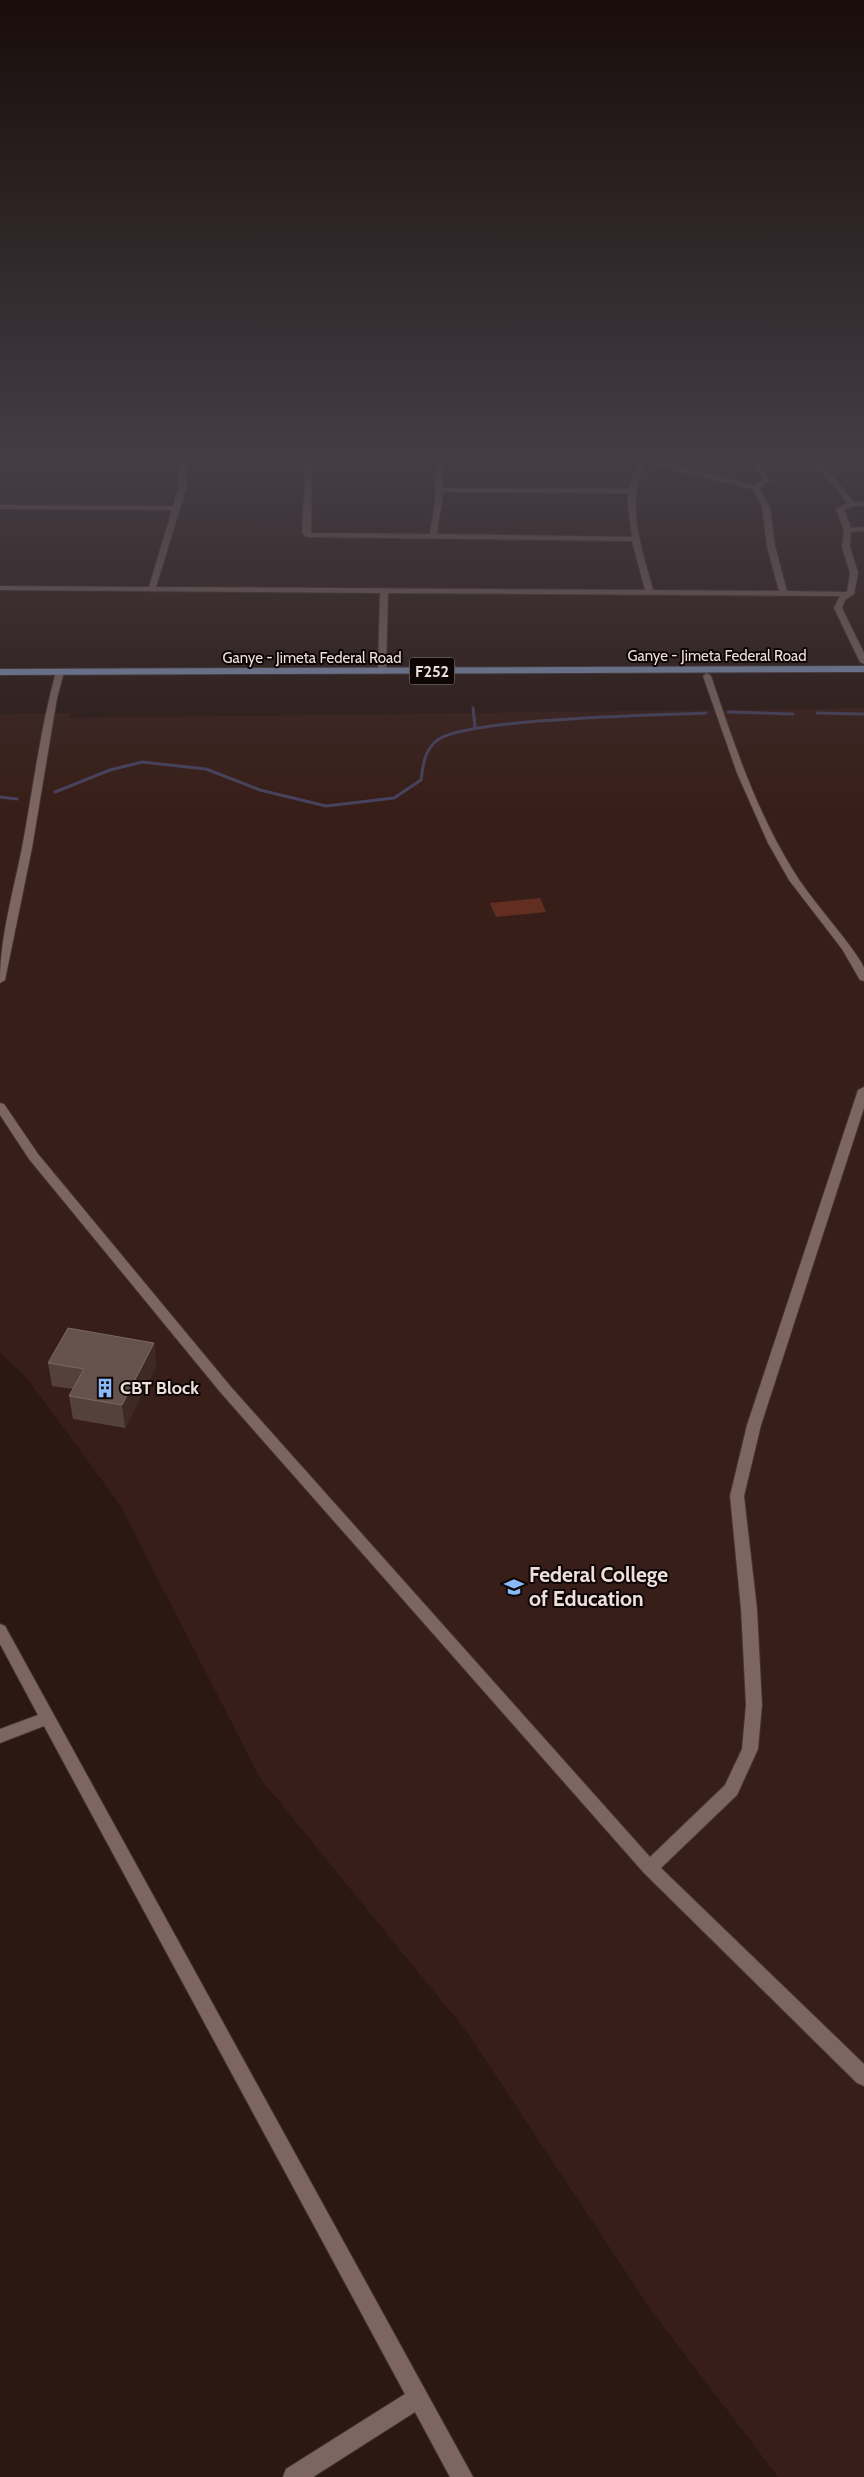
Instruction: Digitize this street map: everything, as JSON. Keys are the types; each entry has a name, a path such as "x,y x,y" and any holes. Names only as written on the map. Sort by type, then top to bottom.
{"main road":[{"name":"Ganye - Jimeta Federal Road","path":"0,678 59,675 382,671 864,669"},
{"name":"Ganye - Jimeta Federal Road","path":"0,672 59,675 864,675"}],"street":[{"path":"152,588 156,577"},
{"path":"645,577 649,591"},
{"path":"779,577 783,592"},
{"path":"853,577 850,594 841,600 838,608 864,662"},
{"path":"0,588 649,591 850,594"},
{"path":"382,671 384,590"},
{"path":"0,980 59,675"},
{"path":"706,676 741,770 770,838 787,868 850,951 864,978"},
{"path":"650,1868 731,1790 750,1749 754,1705 749,1609 737,1496 757,1415 864,1090"},
{"path":"0,1106 33,1156 226,1390 650,1868 864,2077"},
{"path":"0,1630 462,2477"},
{"path":"0,1736 48,1718"},
{"path":"294,2477 419,2397"}],"shaded area":[{"name":"Federal College of Education","path":"864,708 864,2477 778,2477 651,2310 467,2032 260,1778 120,1505 26,1377 0,1353 0,714 69,713 69,718"},
{"path":"540,898 546,912 496,917 490,903"}],"building":[{"path":"68,1328 154,1343 122,1405 69,1396 84,1369 48,1363"}],"waterway":[{"path":"473,708 475,727"},
{"path":"728,712 793,714"},
{"path":"55,792 110,770 142,762 206,769 260,790 326,806 394,798 421,780 428,750 435,742 451,734 481,728 563,719 706,713"},
{"path":"817,713 864,714"},
{"path":"0,797 17,799"}],"place":[{"name":"CBT Block","path":"105,1388"},
{"name":"Federal College of Education","path":"514,1587"}]}
